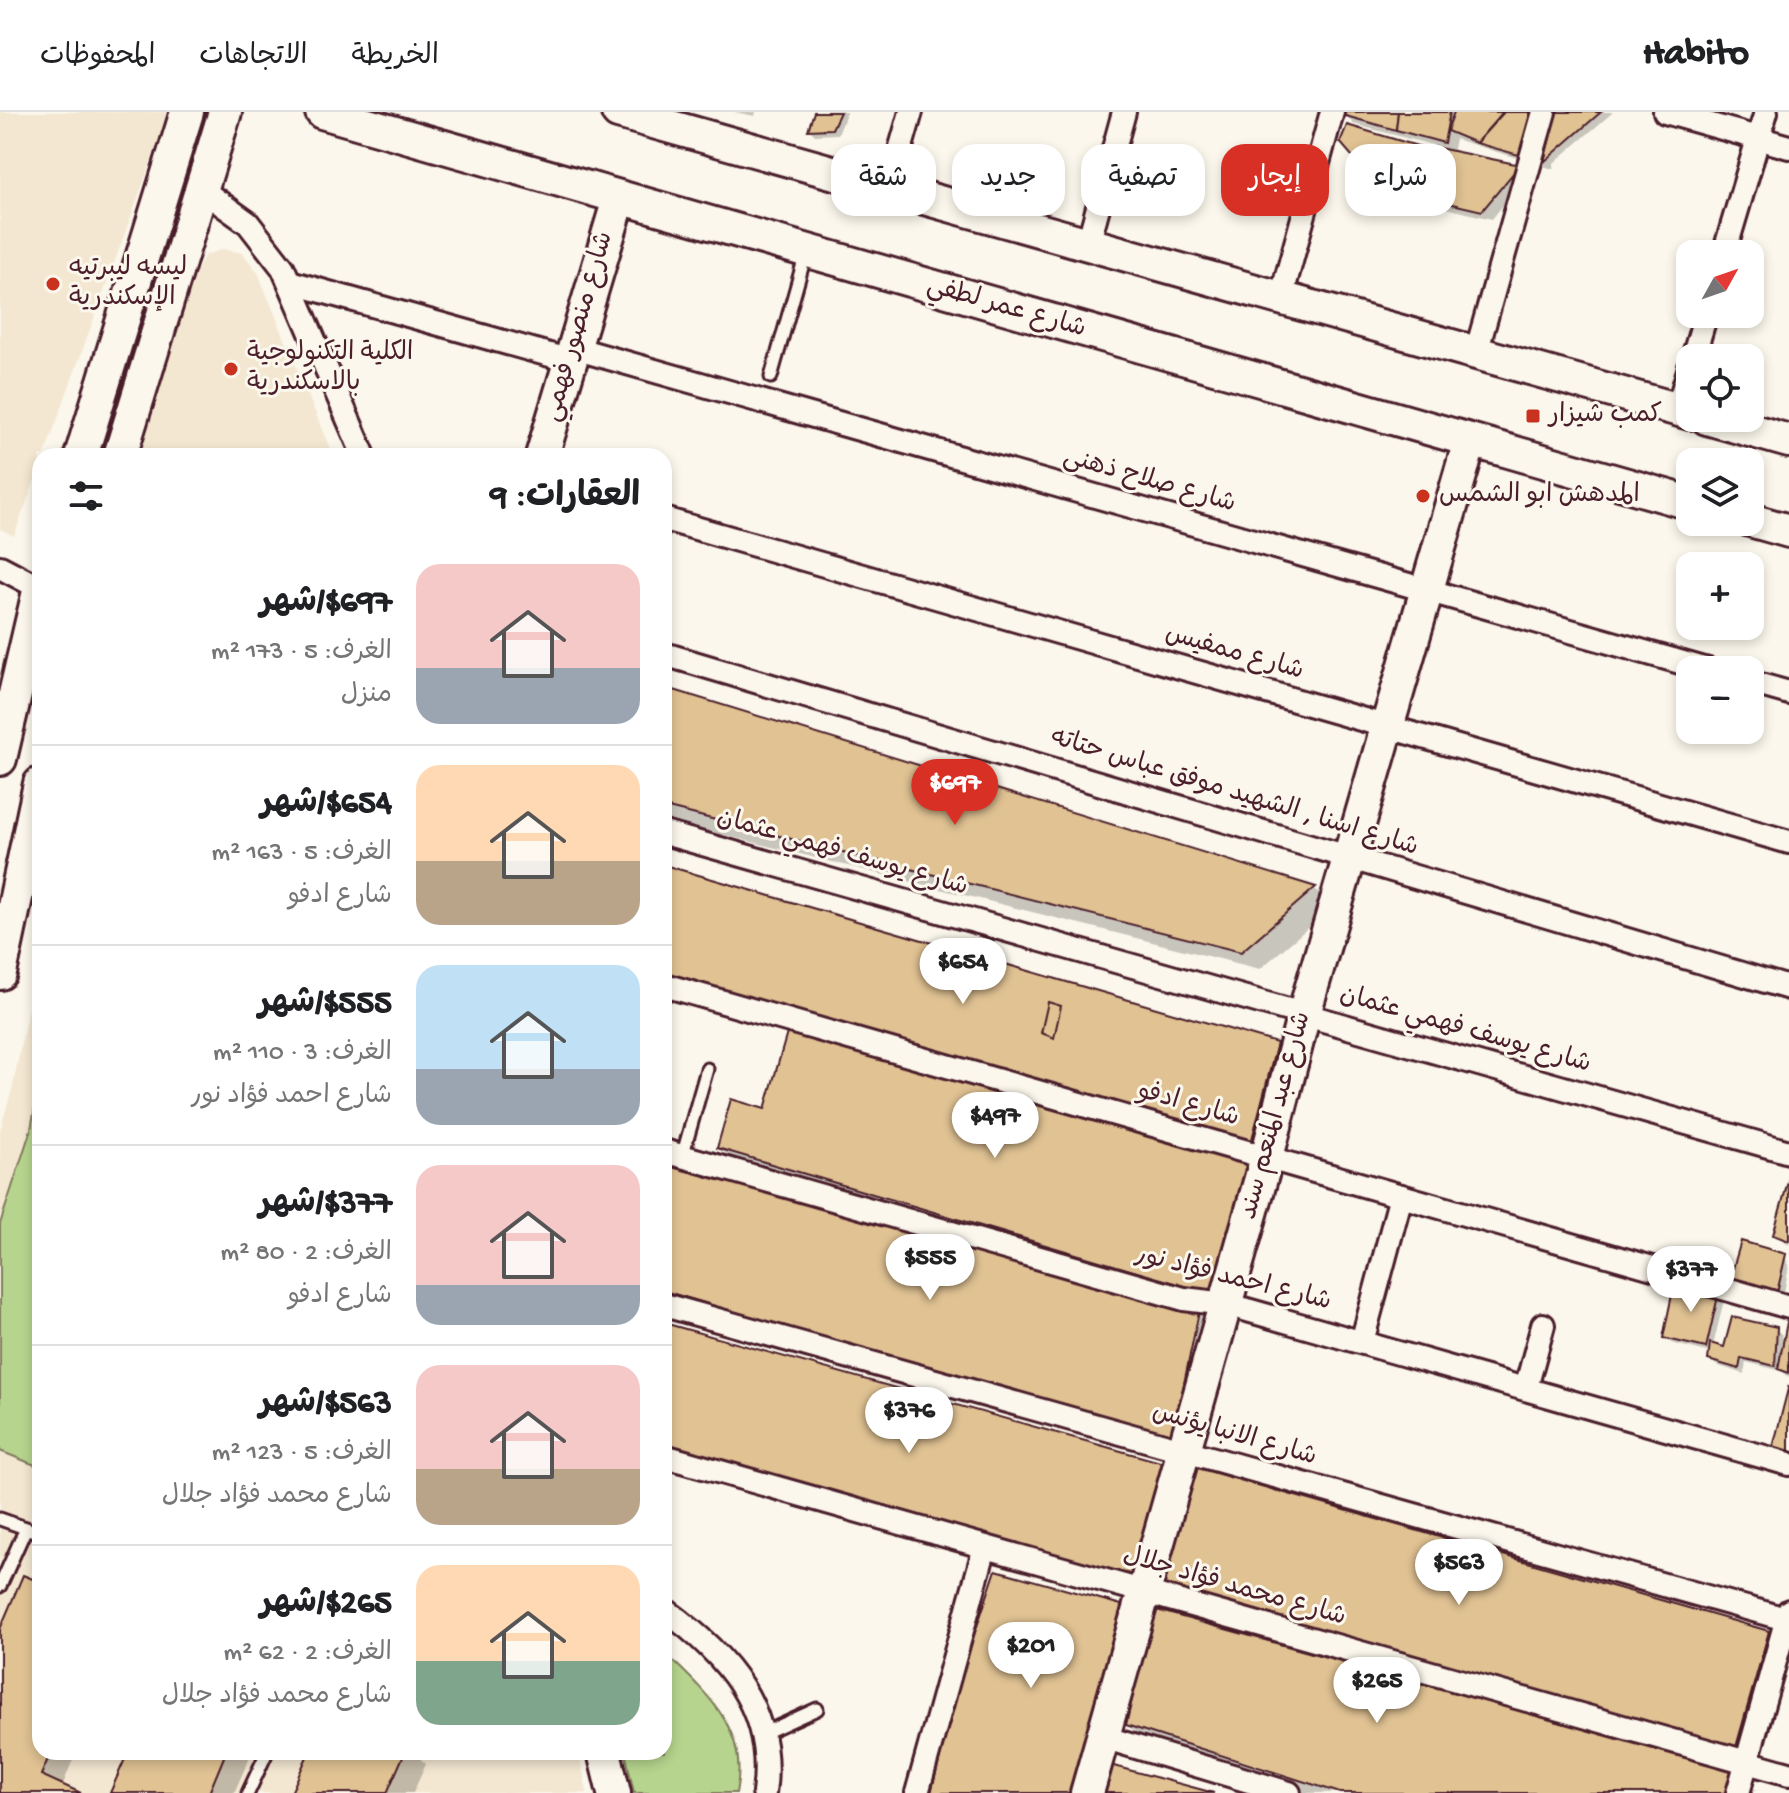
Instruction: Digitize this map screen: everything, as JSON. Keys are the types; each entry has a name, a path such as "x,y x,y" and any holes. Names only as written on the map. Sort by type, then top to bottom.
{"street":[{"path":"83,448 187,112"},
{"path":"122,448 225,112"},
{"name":"شارع عمر لطفي","path":"322,112 1676,499"},
{"path":"618,112 703,124 831,169"},
{"path":"902,144 911,112"},
{"path":"1088,244 1124,112"},
{"path":"1281,298 1332,112"},
{"path":"1476,353 1544,112"},
{"path":"1665,112 1789,147"},
{"path":"1728,240 1766,112"},
{"path":"202,190 248,223 268,244 290,282 361,448"},
{"name":"شارع منصور فهمي","path":"544,448 619,199"},
{"path":"936,202 1676,409"},
{"name":"شارع صلاح ذهنى","path":"290,282 572,354 1676,661"},
{"path":"1757,432 1789,441"},
{"name":"شارع عبد المنعم سند","path":"1087,1793 1267,1157 1348,857 1470,441"},
{"name":"شارع ممفيس","path":"672,521 1789,842"},
{"path":"1764,524 1789,531"},
{"path":"0,567 32,584"},
{"path":"0,759 32,622"},
{"name":"شارع اسنا , الشهيد موفق عباس حتاته","path":"672,656 1789,988"},
{"path":"1764,686 1789,693"},
{"name":"شارع يوسف فهمي عثمان","path":"672,835 1789,1152"},
{"path":"0,973 32,864"},
{"name":"شارع ادفو","path":"672,987 1789,1307"},
{"name":"شارع احمد فؤاد نور","path":"673,1154 1184,1299 1226,1304 1789,1464"},
{"path":"1362,1342 1401,1196"},
{"name":"شارع الانبا يؤنس","path":"672,1307 1788,1617"},
{"path":"1526,1388 1543,1325"},
{"name":"شارع محمد فؤاد جلال","path":"672,1463 985,1547 1789,1774"},
{"path":"917,1793 985,1547"},
{"path":"672,1615 707,1641 733,1671 752,1705 762,1734 764,1793"},
{"path":"1738,1793 1788,1617"},
{"path":"1103,1737 1289,1793"},
{"path":"606,1760 614,1793"}],"lane":[{"path":"771,377 806,252"},
{"path":"673,1154 707,1069"},
{"path":"0,1519 32,1530"},
{"path":"0,1586 26,1528"},
{"path":"762,1734 817,1709"},
{"path":"248,1793 263,1760"}],"shaded area":[{"name":"ليسه ليبرتيه الإسكندرية","path":"0,112 169,112 47,448 32,448 32,488 14,536 0,529"},
{"name":"الكلية التكنولوجية بالاسكندرية","path":"223,249 243,253 258,273 330,448 140,448 191,283 204,256"},
{"path":"32,988 32,1760 581,1760 587,1793 0,1793 0,1130 13,1086"}],"green space":[{"path":"32,1124 32,1464 0,1451 0,1224"},
{"path":"672,1660 709,1698 730,1731 737,1750 739,1770 736,1793 634,1793 627,1760 672,1760"}],"building":[{"path":"814,112 840,112 832,129 808,130"},
{"path":"1343,112 1398,112 1396,130 1342,115"},
{"path":"1398,112 1450,112 1444,143 1396,130"},
{"path":"1454,112 1503,112 1476,143 1447,131"},
{"path":"1504,112 1556,112 1544,162 1476,143"},
{"path":"1556,112 1601,112 1544,162"},
{"path":"1347,125 1411,144 1345,144 1345,148 1340,142"},
{"path":"1456,152 1520,165 1482,211 1456,205"},
{"path":"672,689 1316,887 1241,952 672,809"},
{"path":"672,867 1277,1043 1251,1143 672,977"},
{"path":"1048,1002 1061,1006 1054,1038 1041,1033"},
{"path":"789,1026 1254,1163 1215,1295 717,1148 731,1099 765,1109"},
{"path":"672,1167 1200,1307 1172,1441 672,1293"},
{"path":"1789,1178 1789,1241 1773,1235"},
{"path":"1741,1241 1786,1254 1776,1297 1727,1289"},
{"path":"1675,1280 1719,1292 1706,1348 1663,1338"},
{"path":"1732,1317 1777,1327 1775,1366 1741,1358 1739,1369 1708,1360 1710,1343 1724,1347"},
{"path":"1789,1322 1789,1373 1778,1369"},
{"path":"672,1325 1171,1465 1140,1583 672,1453"},
{"path":"1789,1385 1789,1460 1771,1455"},
{"path":"1187,1465 1769,1631 1736,1747 1155,1588"},
{"path":"996,1570 1132,1608 1076,1793 931,1793 963,1668"},
{"path":"23,1575 32,1579 32,1760 48,1760 41,1775 81,1793 0,1793 0,1629"},
{"path":"1153,1609 1739,1771 1732,1793 1340,1793 1126,1725"},
{"path":"124,1760 223,1760 209,1793 110,1793"},
{"path":"305,1760 401,1760 387,1793 291,1793"},
{"path":"1110,1765 1214,1793 1102,1793"}],"place":[{"name":"ليسه ليبرتيه الإسكندرية","path":"53,284"},
{"name":"الكلية التكنولوجية بالاسكندرية","path":"231,369"},
{"name":"كمب شيزار","path":"1533,416"},
{"name":"المدهش ابو الشمس","path":"1423,496"}]}
